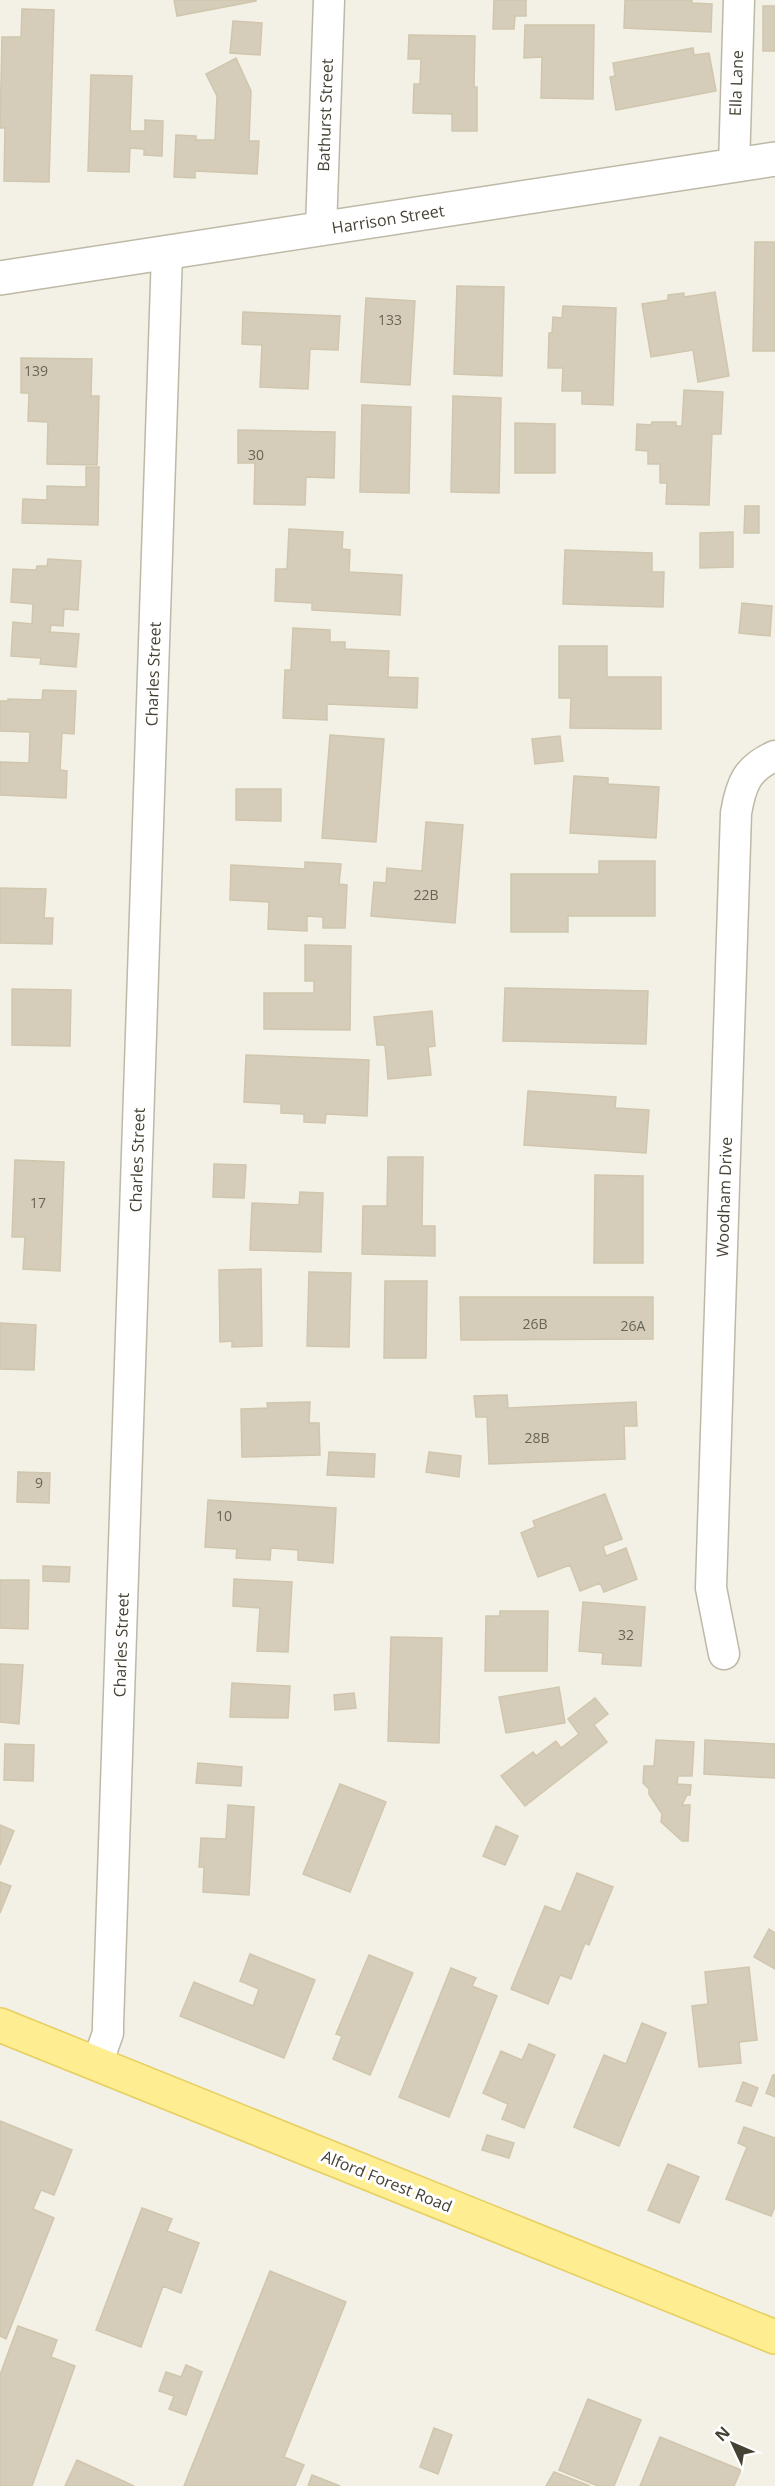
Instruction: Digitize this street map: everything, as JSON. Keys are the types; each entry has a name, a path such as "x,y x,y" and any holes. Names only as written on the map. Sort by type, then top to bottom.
{"main road":[{"name":"Alford Forest Road","path":"0,2025 775,2337"}],"street":[{"name":"Bathurst Street","path":"321,230 329,0"},
{"name":"Ella Lane","path":"734,166 739,0"},
{"name":"Harrison Street","path":"0,278 775,159"},
{"name":"Charles Street","path":"97,2064 108,2025 167,253"},
{"name":"Woodham Drive","path":"724,1654 711,1588 736,813 740,792 748,775 761,762 775,756"}],"building":[{"path":"174,0 256,0 256,1 177,16"},
{"path":"494,0 526,0 526,16 515,16 514,29 493,29"},
{"path":"625,0 692,0 692,3 712,4 711,32 624,28"},
{"path":"763,6 775,6 775,51 763,51"},
{"path":"22,9 54,10 49,182 4,181 5,128 0,128 2,37 21,37"},
{"path":"233,21 262,23 260,55 230,53"},
{"path":"525,25 594,25 593,99 541,98 542,57 524,58"},
{"path":"409,35 475,36 474,87 477,87 477,131 452,131 452,114 413,113 414,84 420,84 421,59 408,59"},
{"path":"693,48 694,55 709,53 716,91 616,110 610,77 615,76 613,63"},
{"path":"236,58 251,91 249,141 259,141 257,174 195,171 195,178 174,177 176,135 196,136 196,140 215,140 217,96 206,74"},
{"path":"91,75 132,76 130,131 145,131 145,120 163,121 162,156 144,155 144,149 130,148 129,172 88,171"},
{"path":"755,242 775,242 775,351 753,351"},
{"path":"457,286 504,287 502,376 454,374"},
{"path":"715,292 729,376 698,382 693,350 651,357 642,304 668,300 668,295 684,293 684,297"},
{"path":"366,298 415,301 410,385 361,382"},
{"path":"563,306 616,308 613,405 582,404 582,391 562,391 563,368 548,368 549,333 552,333 553,317 562,318"},
{"path":"243,312 340,316 338,350 310,349 308,389 260,387 262,345 242,344"},
{"path":"21,358 92,359 91,396 99,396 97,465 47,464 48,422 28,421 29,393 21,393"},
{"path":"684,390 723,392 721,434 712,434 709,505 666,504 667,483 660,483 660,464 648,464 648,451 636,450 637,424 676,422 676,426 682,426"},
{"path":"453,396 501,398 499,493 451,492"},
{"path":"362,405 411,407 409,493 360,492"},
{"path":"515,423 555,424 555,473 515,473"},
{"path":"238,430 335,432 334,478 306,477 305,505 254,504 255,463 238,463"},
{"path":"86,467 99,467 98,525 22,523 23,499 47,500 47,486 86,487"},
{"path":"745,506 759,506 759,533 744,533"},
{"path":"289,529 343,532 342,549 350,550 349,572 402,575 400,615 312,610 312,603 275,601 276,569 287,569"},
{"path":"733,532 733,567 700,568 700,533"},
{"path":"565,550 652,553 652,572 664,572 663,607 563,604"},
{"path":"48,559 81,561 78,610 64,609 63,626 51,625 50,632 79,634 76,667 40,664 41,658 11,656 13,622 32,624 33,604 11,602 13,569 36,570 37,566 47,566"},
{"path":"742,603 772,606 770,636 739,633"},
{"path":"293,628 330,630 330,642 345,642 345,649 389,651 388,677 418,678 417,708 327,704 327,720 283,718 285,670 291,670"},
{"path":"559,646 607,646 607,677 661,677 661,729 570,728 571,698 559,698"},
{"path":"43,690 76,691 74,734 62,733 60,770 67,771 66,798 0,795 0,762 29,763 30,732 0,731 0,701 8,701 8,699 42,700"},
{"path":"330,735 384,739 376,842 322,838"},
{"path":"560,736 563,761 535,764 532,739"},
{"path":"574,776 608,778 608,784 659,787 656,838 570,833"},
{"path":"236,789 281,789 281,821 236,820"},
{"path":"426,822 463,825 455,923 371,916 374,882 386,883 387,868 422,871"},
{"path":"599,861 655,861 655,916 568,916 568,932 511,932 511,874 599,874"},
{"path":"305,862 341,864 339,884 347,885 345,928 323,928 323,917 307,916 307,931 268,929 269,902 230,900 231,865 305,869"},
{"path":"0,888 46,889 44,918 53,918 52,944 0,943"},
{"path":"305,945 351,946 350,1030 264,1029 264,993 314,993 314,981 305,981"},
{"path":"505,988 648,991 646,1044 503,1041"},
{"path":"12,989 71,990 70,1046 12,1045"},
{"path":"432,1011 435,1046 428,1047 431,1075 388,1079 385,1045 377,1045 374,1017"},
{"path":"246,1055 369,1060 367,1116 326,1114 325,1123 304,1122 304,1114 281,1113 281,1104 244,1102"},
{"path":"528,1091 616,1097 615,1108 649,1110 646,1153 524,1145"},
{"path":"388,1157 423,1157 422,1226 435,1226 435,1256 362,1254 363,1206 387,1206"},
{"path":"15,1160 64,1162 60,1271 23,1269 25,1237 12,1237"},
{"path":"214,1164 246,1165 244,1198 213,1197"},
{"path":"595,1175 643,1176 643,1263 594,1263"},
{"path":"300,1192 323,1193 321,1252 250,1250 252,1203 299,1205"},
{"path":"261,1269 262,1346 232,1347 232,1341 220,1342 219,1270"},
{"path":"309,1272 351,1273 349,1347 307,1346"},
{"path":"385,1281 427,1281 426,1358 384,1358"},
{"path":"460,1297 653,1297 653,1339 461,1340"},
{"path":"0,1323 36,1325 34,1370 0,1369"},
{"path":"507,1395 508,1408 636,1402 637,1426 624,1426 625,1459 489,1464 487,1417 476,1417 474,1396"},
{"path":"310,1402 309,1423 319,1423 320,1455 242,1457 241,1409 268,1408 267,1403"},
{"path":"329,1452 375,1454 374,1477 327,1475"},
{"path":"429,1452 461,1456 459,1477 426,1472"},
{"path":"18,1472 50,1473 49,1503 17,1502"},
{"path":"605,1494 622,1539 603,1546 606,1556 626,1548 637,1579 604,1592 600,1583 580,1591 570,1565 538,1577 521,1533 535,1527 533,1521"},
{"path":"208,1500 336,1508 333,1563 298,1560 298,1550 271,1548 270,1560 236,1558 237,1549 205,1547"},
{"path":"43,1566 70,1567 69,1582 43,1581"},
{"path":"234,1579 292,1582 288,1652 257,1651 260,1608 233,1606"},
{"path":"0,1580 29,1580 28,1629 0,1628"},
{"path":"583,1602 645,1607 641,1666 602,1664 603,1653 579,1651"},
{"path":"500,1611 548,1611 547,1671 485,1671 486,1616 500,1616"},
{"path":"391,1637 442,1638 439,1743 388,1741"},
{"path":"0,1664 23,1665 19,1724 0,1722"},
{"path":"232,1683 290,1686 288,1718 230,1717"},
{"path":"559,1687 565,1723 506,1733 499,1697"},
{"path":"354,1693 356,1708 335,1710 334,1695"},
{"path":"595,1698 608,1714 594,1725 607,1742 525,1806 501,1776 533,1752 536,1756 556,1741 561,1748 579,1734 568,1719"},
{"path":"656,1740 694,1742 692,1776 678,1776 677,1784 691,1785 690,1795 687,1795 682,1805 690,1805 688,1841 682,1841 661,1822 662,1814 649,1794 649,1789 643,1783 644,1766 654,1766"},
{"path":"705,1740 775,1744 775,1778 704,1774"},
{"path":"5,1744 34,1745 33,1781 4,1780"},
{"path":"198,1763 242,1767 241,1786 196,1783"},
{"path":"340,1784 386,1802 350,1892 303,1874"},
{"path":"228,1805 254,1807 249,1895 203,1892 204,1867 199,1867 201,1838 226,1839"},
{"path":"0,1825 14,1831 0,1865"},
{"path":"496,1826 518,1836 505,1865 483,1856"},
{"path":"577,1873 613,1887 589,1945 585,1943 571,1979 560,1975 548,2004 511,1989 545,1906 561,1912"},
{"path":"0,1882 11,1886 0,1913"},
{"path":"769,1929 775,1933 775,1969 754,1957"},
{"path":"250,1954 315,1980 284,2058 180,2016 194,1982 253,2006 259,1989 240,1981"},
{"path":"369,1955 413,1973 370,2075 333,2059 342,2036 336,2034"},
{"path":"749,1967 757,2040 739,2042 741,2063 699,2067 692,2006 708,2004 705,1972"},
{"path":"451,1968 476,1978 472,1986 497,1996 449,2117 399,2097"},
{"path":"642,2023 666,2033 619,2146 574,2127 604,2055 626,2064"},
{"path":"529,2044 555,2055 524,2128 502,2119 508,2104 483,2093 501,2051 522,2060"},
{"path":"775,2075 775,2097 766,2093"},
{"path":"743,2082 758,2088 751,2106 736,2101"},
{"path":"0,2121 72,2150 54,2195 41,2190 33,2209 54,2218 6,2339 0,2336"},
{"path":"744,2127 775,2138 775,2206 771,2216 726,2199 747,2147 738,2143"},
{"path":"487,2135 514,2143 509,2158 482,2150"},
{"path":"668,2164 699,2177 679,2223 648,2210"},
{"path":"142,2208 172,2219 167,2231 199,2243 181,2293 163,2286 141,2347 96,2330"},
{"path":"270,2271 346,2302 284,2457 304,2465 295,2486 184,2486"},
{"path":"18,2326 57,2340 51,2357 75,2366 32,2486 0,2486 0,2375"},
{"path":"186,2365 202,2372 186,2415 169,2409 174,2396 159,2391 166,2372 181,2377"},
{"path":"588,2399 641,2420 614,2486 598,2486 559,2470"},
{"path":"434,2428 452,2435 438,2474 420,2467"},
{"path":"660,2437 741,2470 734,2486 640,2486"},
{"path":"77,2460 134,2486 65,2486"},
{"path":"554,2472 590,2486 546,2486"},
{"path":"312,2475 340,2486 308,2486"}]}
